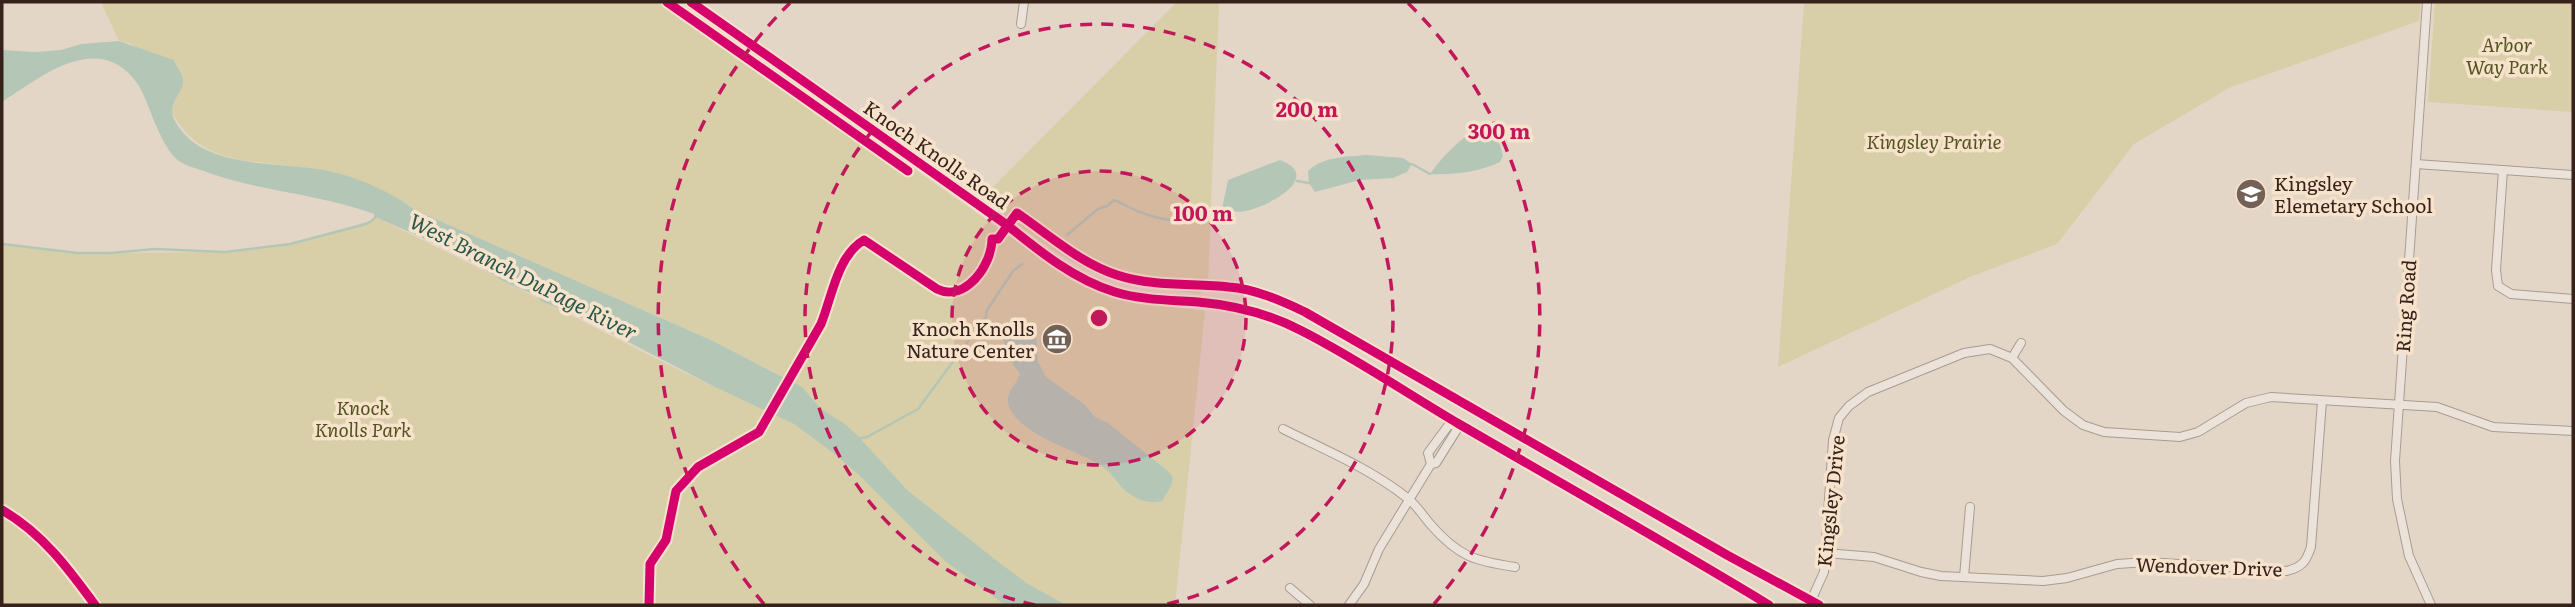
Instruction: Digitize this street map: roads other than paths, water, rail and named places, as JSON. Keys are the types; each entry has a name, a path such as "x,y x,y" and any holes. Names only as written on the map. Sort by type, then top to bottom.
{"street":[{"name":"Knoch Knolls Road","path":"691,2 1033,246 1083,278 1115,292 1151,299 1222,305 1299,329 1769,605"},
{"path":"1021,24 1024,2"},
{"name":"Ring Road","path":"2427,2 2395,461 2397,499 2409,556 2431,605"},
{"path":"2416,164 2573,175"},
{"path":"2503,170 2496,270 2498,286 2511,294 2573,299"},
{"path":"2021,343 2012,358 2064,411 2083,425 2104,432 2180,437 2197,432 2246,403 2271,397 2444,408 2493,427 2573,431"},
{"name":"Kingsley Drive","path":"1809,605 1824,572 1833,440 1839,418 1849,406 1868,392 1964,353 1990,349 2012,358"},
{"name":"Wendover Drive","path":"1826,553 1874,557 1922,572 2043,582 2117,564 2147,562 2287,570 2301,567 2307,560 2311,547 2322,401"},
{"path":"1349,605 1364,583 1378,549 1431,464 1436,463 1456,431 1457,423"},
{"path":"1283,429 1374,474 1409,499 1449,544 1465,555 1483,563 1515,567"},
{"path":"1964,577 1970,507"},
{"path":"1290,588 1310,605"}],"water":[{"name":"West Branch DuPage River","path":"119,41 174,60 183,84 172,114 186,135 201,147 240,160 323,170 360,180 415,210 711,340 802,387 821,409 857,435 907,490 1028,584 1066,605 1005,605 945,561 859,475 794,424 715,387 584,319 541,301 537,296 503,281 455,252 354,207 250,185 182,163 175,158 163,140 139,86 118,65 101,59 84,59 66,64 2,102 2,50 36,52"},
{"path":"1479,128 1496,138 1503,156 1500,162 1466,172 1430,174 1452,148"},
{"path":"1367,155 1403,158 1412,164 1407,172 1393,178 1360,180 1315,192 1309,183 1308,171 1321,162"},
{"path":"1280,160 1292,167 1296,175 1294,183 1287,191 1254,209 1240,212 1222,209 1228,180"},
{"path":"1021,323 1030,325 1036,333 1038,362 1046,377 1084,404 1095,417 1108,423 1173,477 1162,501 1146,501 1131,495 1105,468 1034,432 1013,414 1008,399 1020,374 1007,354 1004,340 1012,328"}],"waterway":[{"path":"1412,164 1430,174"},
{"path":"1297,181 1309,183"},
{"path":"1067,235 1098,209 1114,200 1151,216 1172,220 1191,219 1222,209"},
{"path":"2,244 78,253 155,249 225,252 290,244 366,224 376,216"},
{"path":"856,439 867,437 918,409 986,317 987,310 1013,271 1022,264"}],"place":[{"name":"Kingsley Elemetary School","path":"2251,194"},
{"name":"Knoch Knolls Nature Center","path":"1057,339"}],"park label":[{"name":"Arbor Way Park","path":"2507,55"},
{"name":"Kingsley Prairie","path":"1934,141"},
{"name":"Knock Knolls Park","path":"363,418"}]}
